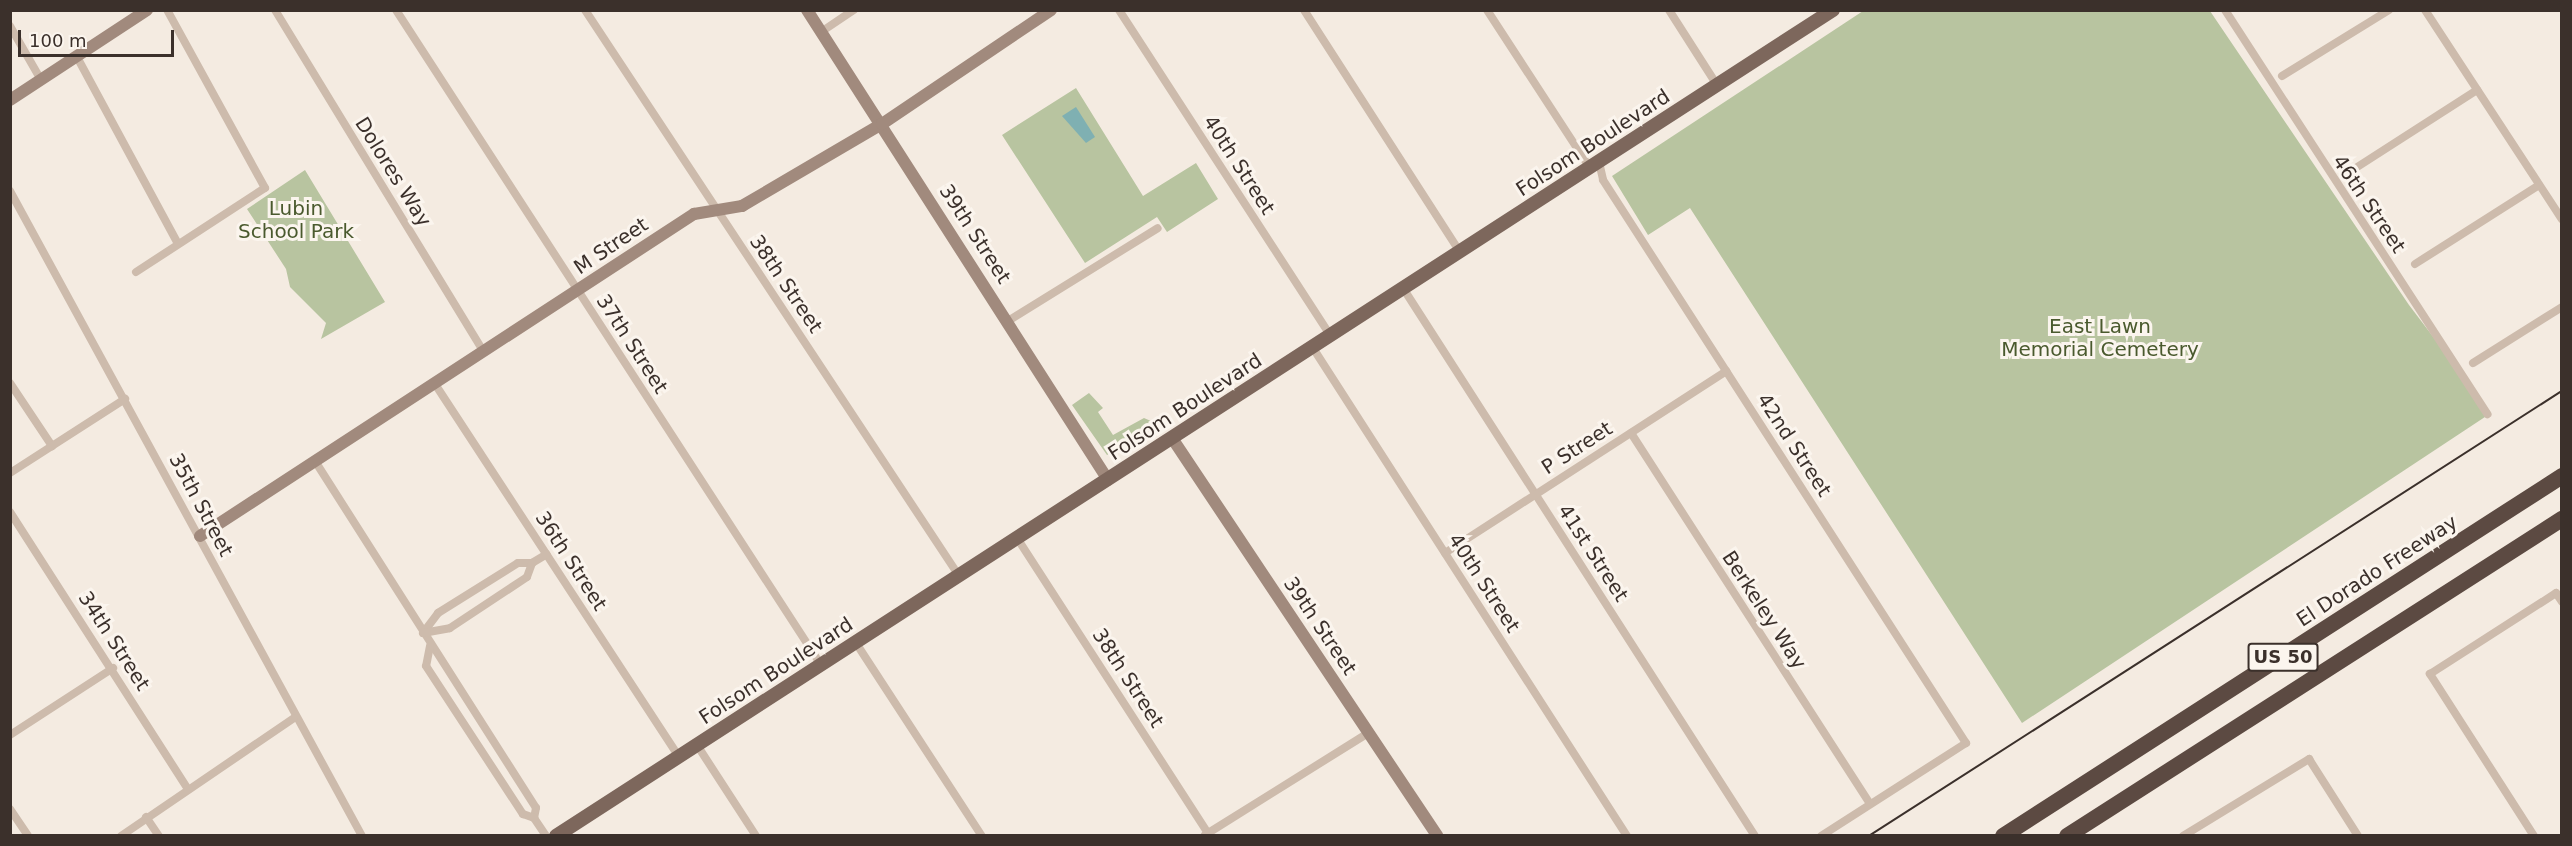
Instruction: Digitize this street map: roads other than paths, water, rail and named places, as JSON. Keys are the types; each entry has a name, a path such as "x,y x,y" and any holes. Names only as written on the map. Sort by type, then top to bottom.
{"highway":[{"name":"El Dorado Freeway","path":"2003,836 2562,476"},
{"name":"US 50","path":"2067,836 2562,519"}],"main road":[{"name":"Folsom Boulevard","path":"556,836 1833,10"}],"street":[{"path":"10,100 147,10"},
{"path":"136,272 177,242 265,188 167,10"},
{"name":"Dolores Way","path":"274,10 484,352"},
{"name":"37th Street","path":"396,10 821,665"},
{"name":"38th Street","path":"585,10 959,576"},
{"name":"39th Street","path":"807,10 1108,480"},
{"path":"821,32 854,10"},
{"name":"M Street","path":"200,536 694,214 718,212 742,206 882,124 1051,10"},
{"name":"40th Street","path":"1119,10 1331,336"},
{"path":"1304,10 1460,252"},
{"name":"42nd Street","path":"1488,10 1595,165 1966,743 1870,804"},
{"path":"1669,10 1717,85"},
{"name":"46th Street","path":"2225,10 2487,414"},
{"path":"2282,76 2389,10"},
{"path":"2425,10 2562,219"},
{"path":"10,26 41,80"},
{"path":"77,57 177,242"},
{"path":"2351,171 2477,90"},
{"path":"2415,264 2539,185"},
{"name":"35th Street","path":"10,191 200,536 294,718 362,836"},
{"path":"1008,321 1158,228"},
{"name":"41st Street","path":"1403,288 1755,836"},
{"path":"2473,363 2562,307"},
{"name":"40th Street","path":"1313,348 1627,836"},
{"name":"P Street","path":"1445,553 1726,371"},
{"path":"10,383 52,446"},
{"name":"36th Street","path":"435,384 679,757"},
{"path":"10,473 125,399"},
{"name":"Berkeley Way","path":"1631,433 1870,804"},
{"name":"39th Street","path":"1172,438 1437,836"},
{"path":"315,461 500,757 536,808 534,818"},
{"name":"34th Street","path":"10,512 188,789"},
{"name":"38th Street","path":"1017,538 1208,835"},
{"path":"423,633 448,607 518,563 532,563 547,554"},
{"path":"423,633 450,628 527,577 532,563"},
{"path":"2534,836 2430,674 2556,593 2562,602"},
{"path":"856,643 982,836"},
{"path":"430,646 426,666 523,814 534,818 546,836"},
{"path":"10,735 112,668"},
{"path":"121,836 294,718"},
{"path":"1208,835 1368,734"},
{"path":"697,746 756,836"},
{"path":"489,765 500,757"},
{"path":"2182,834 2309,759 2358,836"},
{"path":"1821,836 1870,804"},
{"path":"10,809 28,836"},
{"path":"146,817 159,836"}],"water":[{"path":"1076,107 1095,137 1086,143 1062,116"}],"tram line":[{"path":"1869,836 2562,391"}],"park label":[{"name":"Lubin School Park","path":"296,220"},
{"name":"East Lawn Memorial Cemetery","path":"2100,338"}]}
